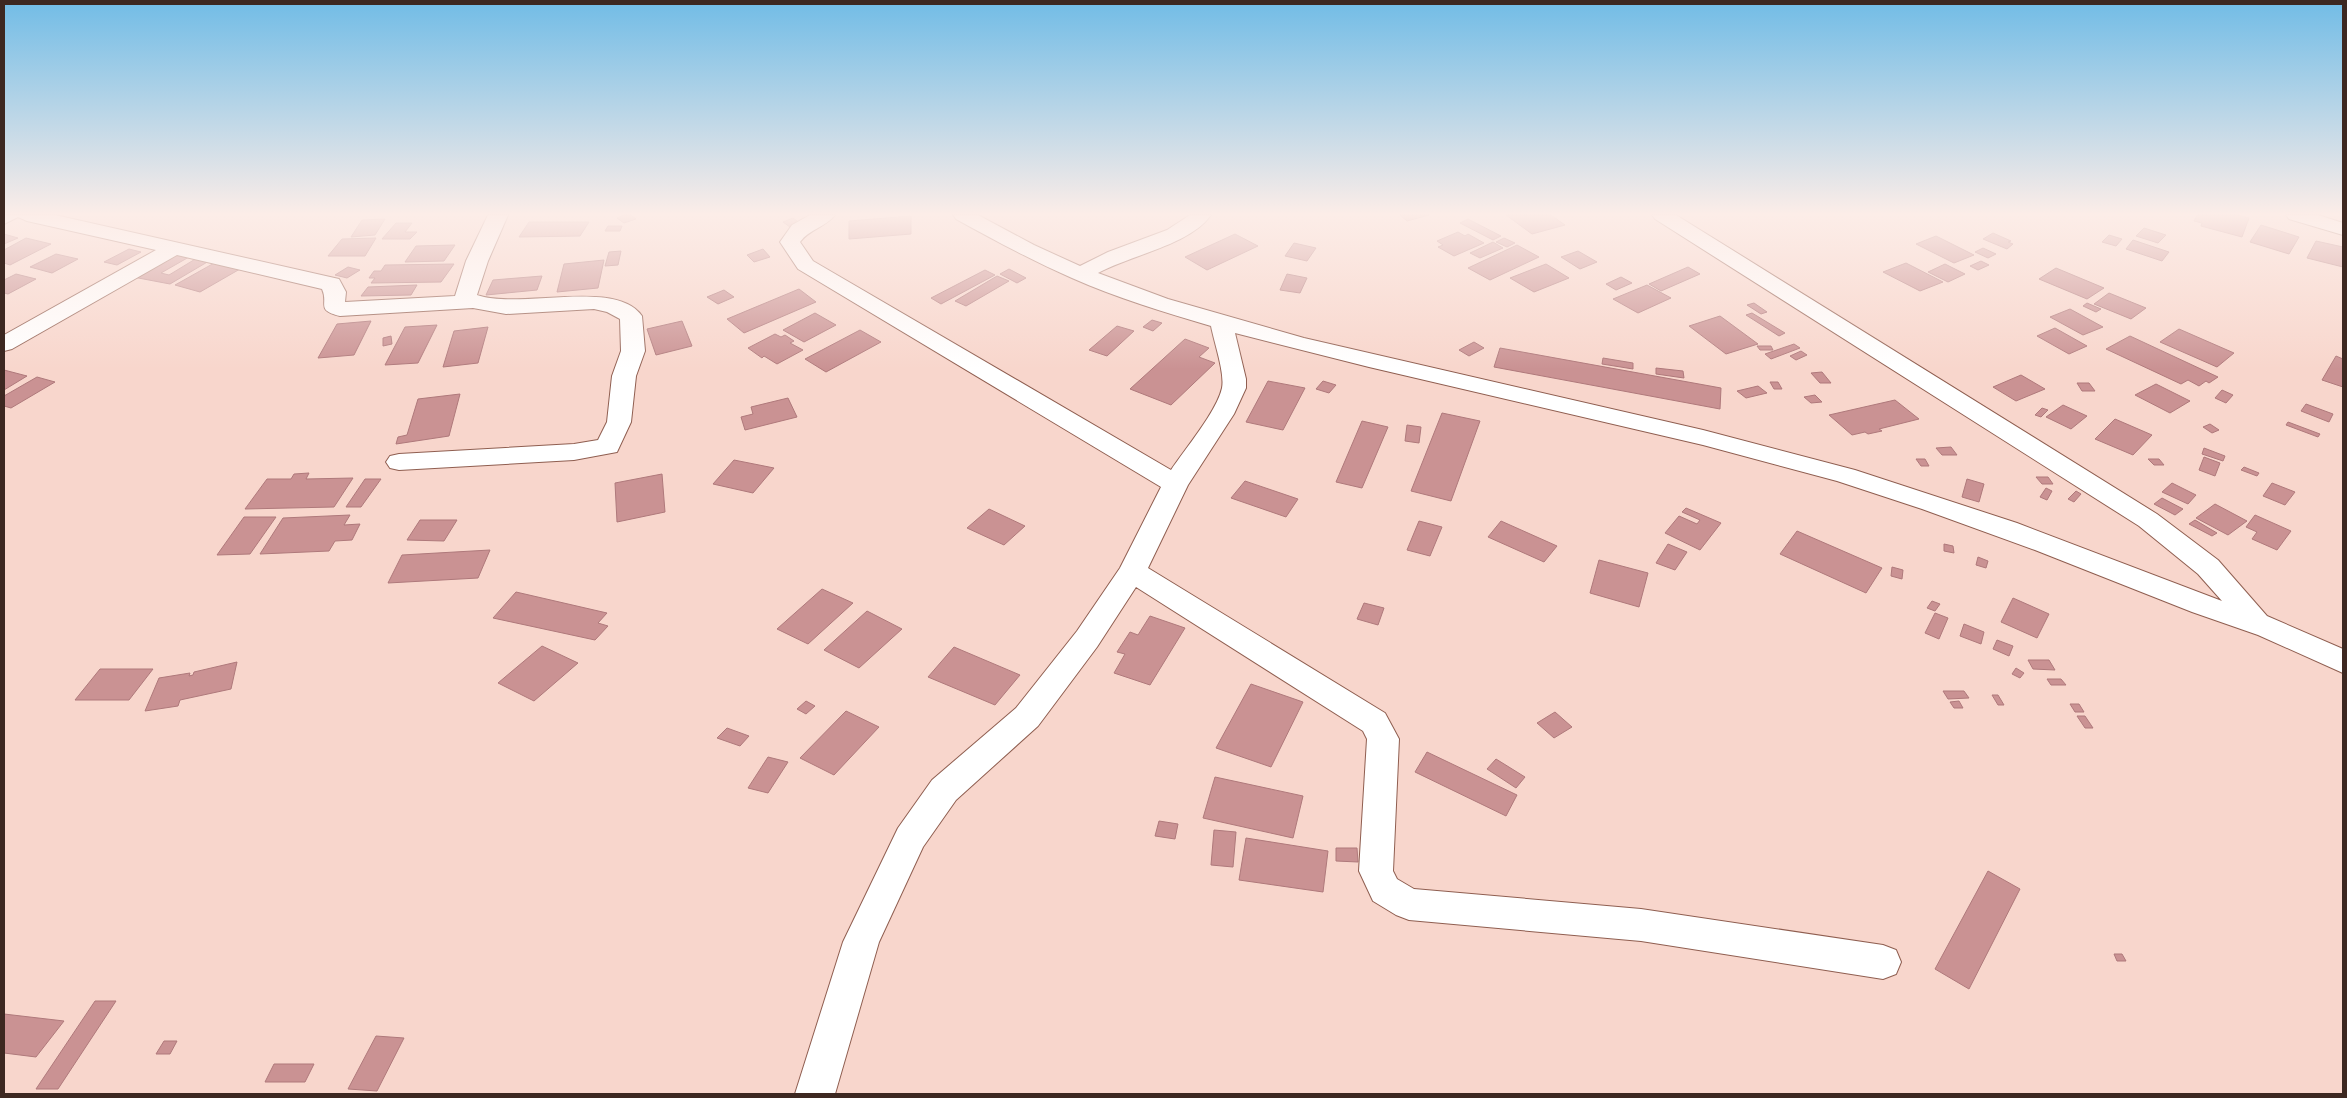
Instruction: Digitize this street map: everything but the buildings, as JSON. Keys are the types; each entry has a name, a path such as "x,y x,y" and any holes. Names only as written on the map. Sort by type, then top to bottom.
{"street":[{"path":"4,344 143,266"},
{"path":"254,266 331,284 335,292 334,306 340,309 473,302"},
{"path":"399,462 574,452 608,446 619,422 624,376 634,351 631,316 622,309 605,304 563,304 508,309 490,308 465,298 469,281 475,266"},
{"path":"807,266 1176,484"},
{"path":"1062,266 1126,292 1221,324 1671,430 1820,468 1894,490 2084,557 2203,606 2257,623 2343,662"},
{"path":"1080,274 1096,266"},
{"path":"1744,266 2148,520 2208,567 2257,623"},
{"path":"815,1094 861,942 910,838 944,790 1027,717 1087,639 1132,571 1176,484 1222,414 1234,388 1234,379 1221,324"},
{"path":"1132,571 1374,722 1383,739 1376,871 1385,890 1409,904 1641,925 1883,962"}]}
